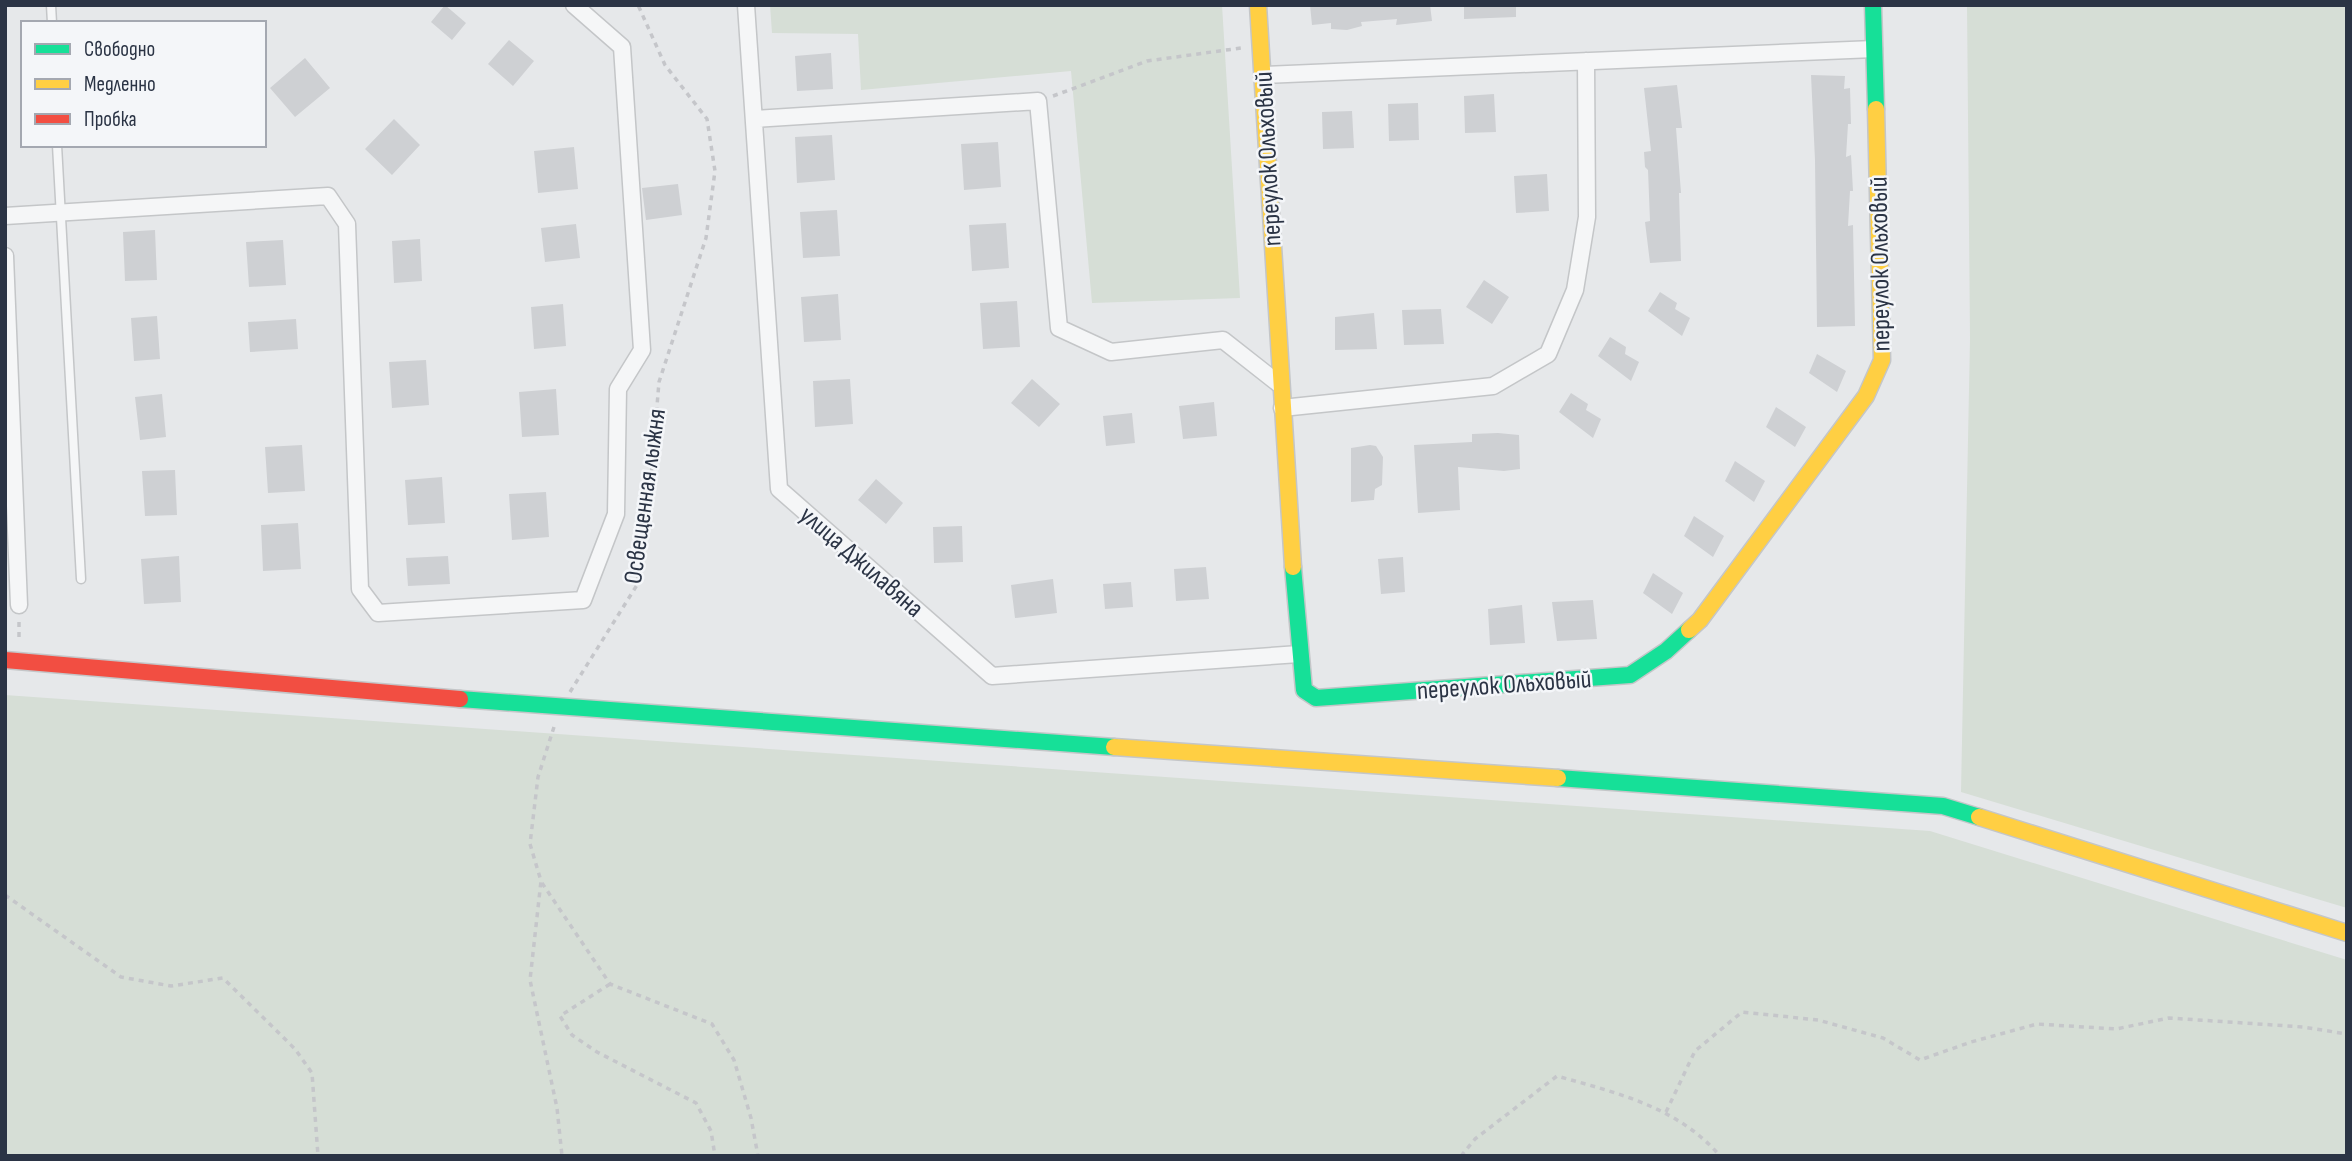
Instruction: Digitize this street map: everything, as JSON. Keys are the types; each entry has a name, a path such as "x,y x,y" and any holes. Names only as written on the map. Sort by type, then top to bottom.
{"street":[{"path":"5,216 328,196 346,224 360,589 378,613 583,600 616,514 618,389 642,350 622,47 574,5"},
{"name":"улица Джилавяна","path":"746,5 779,489 992,676 1299,654"},
{"name":"переулок Ольховый","path":"1258,5 1279,384 1299,654 1304,690 1317,698 1630,675 1666,651 1700,620 1866,396 1882,360 1873,5"},
{"path":"1262,75 1874,48"},
{"path":"1282,408 1493,386 1548,354 1575,290 1587,217 1586,61"},
{"path":"754,119 1038,101 1059,328 1111,352 1223,340 1279,384"},
{"path":"5,256 19,606"},
{"path":"13,660 560,708 1943,806 2347,933"}],"lane":[{"path":"57,147 81,579"}],"path":[{"name":"Освещенная лыжня","path":"562,1156 557,1108 530,981 541,881 530,844 538,777 560,708 636,585 650,490 659,382 706,239 715,171 707,119 665,65 638,5"},
{"path":"1038,101 1147,61 1261,46"},
{"path":"13,660 19,606"},
{"path":"5,847 5,855"},
{"path":"541,881 610,984 712,1024 734,1060 758,1156"},
{"path":"5,895 121,977 171,986 223,978 295,1049 312,1073 318,1156"},
{"path":"610,984 560,1016 572,1035 597,1052 696,1103 711,1131 715,1156"},
{"path":"1666,1112 1695,1051 1742,1012 1818,1020 1883,1038 1920,1060 2037,1024 2116,1029 2169,1018 2303,1027 2347,1034"},
{"path":"1461,1156 1475,1139 1557,1076 1631,1097 1666,1112 1708,1141 1720,1156"}],"shaded area":[{"path":"770,5 1222,5 1240,298 1092,303 1071,71 861,90 858,34 772,33"},
{"path":"1967,5 2347,5 2347,908 1961,792 1970,339"},
{"path":"5,695 1930,831 2347,960 2347,1156 5,1156"}],"building":[{"path":"445,5 466,23 452,40 431,22"},
{"path":"1310,5 1430,5 1432,21 1396,25 1397,19 1361,22 1362,26 1347,30 1331,29 1331,23 1312,25"},
{"path":"1464,5 1516,5 1516,17 1464,19"},
{"path":"509,40 534,61 513,86 488,64"},
{"path":"831,53 833,89 797,91 795,56"},
{"path":"305,58 330,88 295,117 270,88"},
{"path":"1811,75 1845,76 1844,89 1850,88 1851,124 1848,124 1846,157 1851,155 1853,191 1850,191 1848,226 1853,225 1855,326 1817,327"},
{"path":"1677,85 1682,128 1676,128 1681,193 1681,261 1650,263 1645,222 1650,221 1648,170 1645,167 1644,152 1651,151 1644,88"},
{"path":"1494,94 1496,132 1465,133 1464,96"},
{"path":"1418,103 1419,140 1389,141 1388,104"},
{"path":"1352,111 1354,148 1323,149 1322,112"},
{"path":"394,119 420,145 392,175 365,149"},
{"path":"832,135 835,180 797,183 795,137"},
{"path":"998,142 1001,187 964,190 961,144"},
{"path":"574,147 578,189 538,193 534,151"},
{"path":"1547,174 1549,211 1516,213 1514,176"},
{"path":"678,184 682,215 646,220 642,188"},
{"path":"837,210 840,256 803,258 800,212"},
{"path":"1006,223 1009,268 972,271 969,225"},
{"path":"576,224 580,258 545,262 541,228"},
{"path":"155,230 157,280 125,281 123,232"},
{"path":"420,239 422,281 394,283 392,241"},
{"path":"283,240 286,285 249,287 246,242"},
{"path":"1484,280 1509,297 1492,324 1466,307"},
{"path":"1660,292 1677,303 1675,309 1690,318 1682,336 1648,311"},
{"path":"838,294 841,340 804,342 801,297"},
{"path":"1017,301 1020,347 983,349 980,303"},
{"path":"563,304 566,346 534,349 531,307"},
{"path":"1441,309 1444,344 1404,345 1402,310"},
{"path":"1374,313 1377,349 1335,350 1335,317"},
{"path":"157,316 160,359 134,361 131,318"},
{"path":"296,319 298,349 250,352 248,322"},
{"path":"1610,337 1626,347 1625,354 1639,362 1631,381 1598,356"},
{"path":"1817,354 1846,371 1837,392 1809,373"},
{"path":"426,360 429,405 392,408 389,362"},
{"path":"850,379 853,424 815,427 813,381"},
{"path":"1032,379 1060,404 1039,427 1011,403"},
{"path":"556,389 559,435 522,437 519,392"},
{"path":"1571,393 1588,404 1586,410 1601,419 1593,438 1559,412"},
{"path":"162,394 166,437 140,440 135,397"},
{"path":"1214,402 1217,436 1183,439 1179,406"},
{"path":"1776,407 1806,427 1795,447 1766,427"},
{"path":"1132,413 1135,443 1106,446 1103,416"},
{"path":"1472,434 1519,435 1520,469 1504,471 1458,467 1460,510 1418,513 1414,445 1472,442"},
{"path":"302,445 305,491 268,493 265,447"},
{"path":"1376,446 1383,457 1382,485 1375,489 1374,500 1351,502 1351,448"},
{"path":"1735,461 1765,481 1754,502 1725,481"},
{"path":"175,470 177,515 145,516 142,471"},
{"path":"442,477 445,523 408,525 405,480"},
{"path":"876,479 903,503 886,524 858,500"},
{"path":"546,492 549,537 512,540 509,494"},
{"path":"1694,516 1724,536 1713,557 1684,536"},
{"path":"298,523 301,569 263,571 261,525"},
{"path":"962,526 963,562 934,563 933,527"},
{"path":"179,556 181,602 144,604 141,559"},
{"path":"448,556 450,584 408,586 406,558"},
{"path":"1403,557 1405,592 1381,594 1378,559"},
{"path":"1206,567 1209,599 1176,601 1174,569"},
{"path":"1653,573 1683,593 1672,614 1643,593"},
{"path":"1053,579 1057,613 1015,618 1011,585"},
{"path":"1131,582 1133,607 1105,609 1103,584"},
{"path":"1593,600 1597,639 1557,641 1552,602"},
{"path":"1522,605 1525,643 1490,645 1488,609"}],"traffic: fast":[{"path":"1873,5 1876,109"},
{"path":"1293,567 1304,690 1316,698 1630,675 1666,651 1689,630"},
{"path":"460,699 1114,747"},
{"path":"1558,778 1943,806 1979,817"}],"traffic: slow":[{"path":"1258,5 1293,567"},
{"path":"1689,630 1700,620 1866,396 1882,360 1876,109"},
{"path":"1114,747 1558,778"},
{"path":"1979,817 2347,933"}],"traffic: jam":[{"path":"5,660 460,699"}]}
